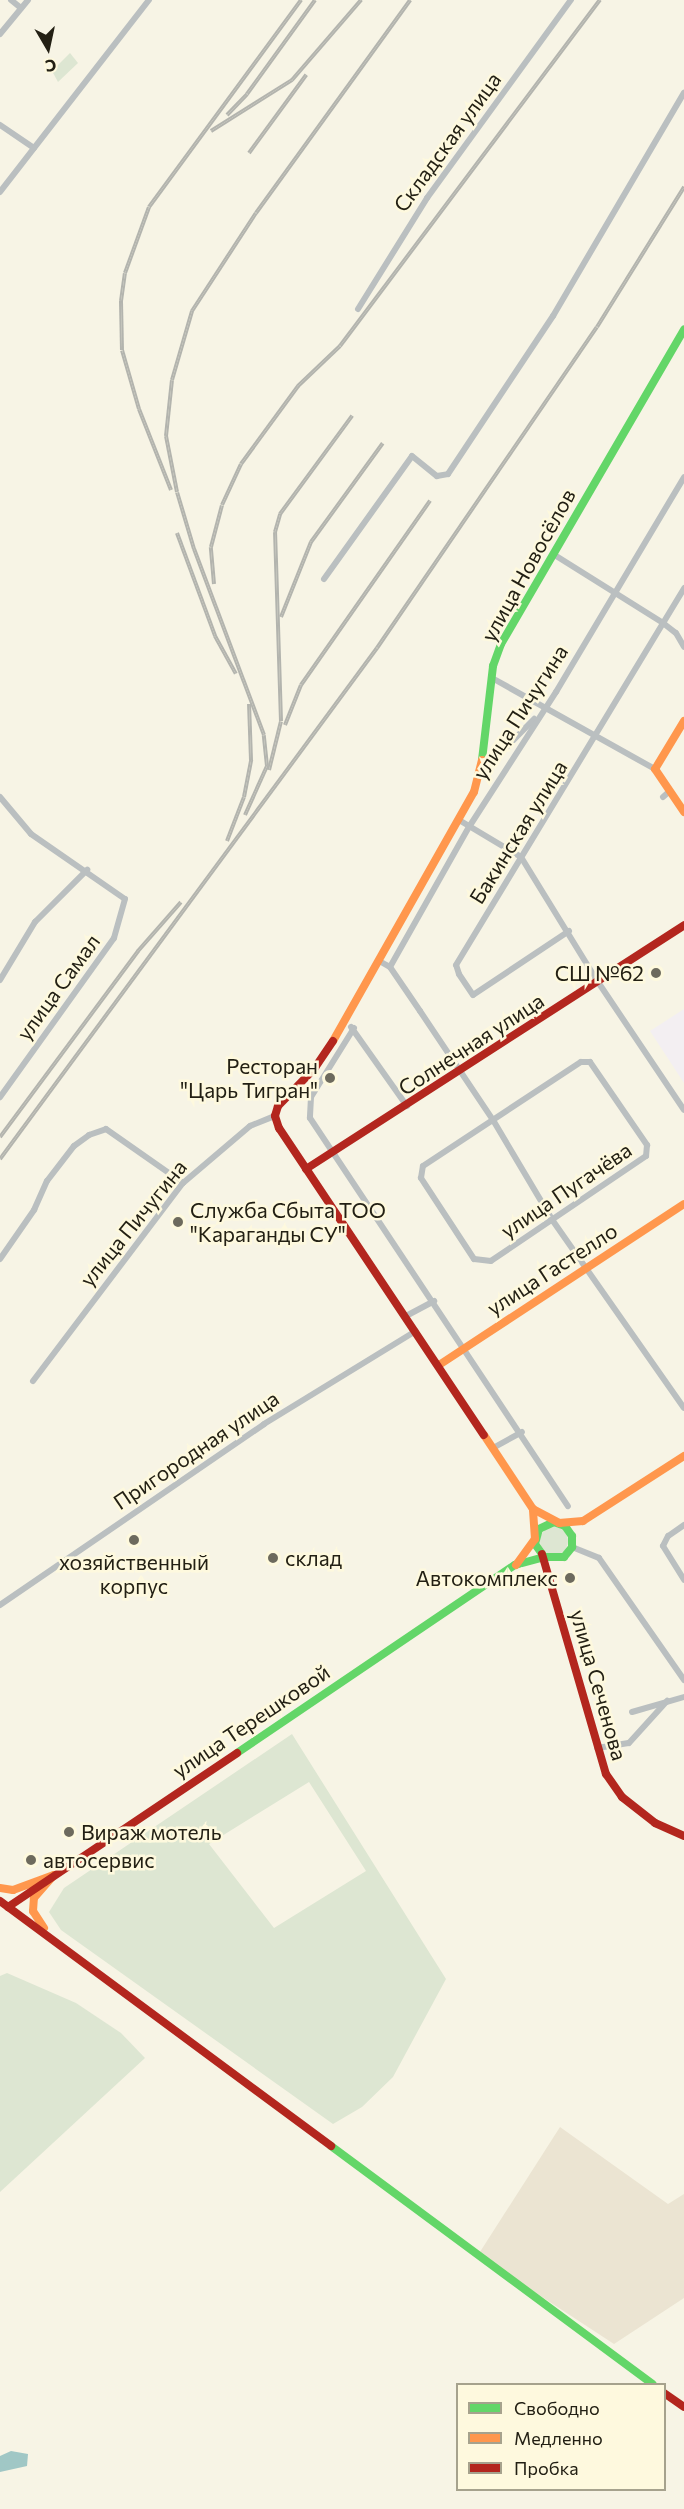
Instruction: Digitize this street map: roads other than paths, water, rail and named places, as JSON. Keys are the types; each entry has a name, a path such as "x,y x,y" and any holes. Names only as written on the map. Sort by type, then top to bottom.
{"street":[{"path":"11,0 21,8"},
{"path":"0,34 28,0"},
{"path":"0,192 149,0"},
{"name":"Складская улица","path":"358,309 427,198 570,0"},
{"path":"324,579 412,456 437,476 448,474 554,316 684,93"},
{"path":"0,125 34,148"},
{"name":"улица Новосёлов","path":"381,962 459,820 481,773 492,678 501,644 684,329"},
{"name":"улица Пичугина","path":"390,968 469,826 545,708 683,480"},
{"path":"553,554 663,624 684,643"},
{"name":"Бакинская улица","path":"569,931 473,995 459,974 456,965 684,588"},
{"path":"492,678 596,733 656,769 667,794 684,812"},
{"path":"481,773 545,708"},
{"path":"656,769 684,722"},
{"path":"0,797 31,834 87,870 35,922 0,980"},
{"path":"459,820 521,857 569,931 598,982 684,1110"},
{"name":"улица Самал","path":"0,1097 114,938 125,899 87,870"},
{"name":"Солнечная улица","path":"306,1169 336,1153 408,1107 684,925"},
{"path":"572,1544 569,1530 533,1509 279,1128 275,1116 278,1106 318,1063 381,962 390,968 461,1072 493,1120 553,1221 684,1408"},
{"path":"345,1023 354,1028 408,1107"},
{"path":"354,1028 327,1070 308,1106 310,1118 336,1153 522,1432 568,1506"},
{"name":"улица Пугачёва","path":"581,1062 591,1062 647,1145 646,1156 491,1261 474,1259 421,1178 423,1166 493,1120 581,1062"},
{"path":"318,1063 327,1070"},
{"name":"улица Пичугина","path":"33,1381 183,1184 250,1126 275,1116"},
{"path":"0,1259 34,1210 47,1180 74,1146 106,1129 183,1184"},
{"name":"улица Гастелло","path":"439,1365 684,1204"},
{"path":"406,1316 434,1301"},
{"name":"Пригородная улица","path":"0,1605 264,1424 416,1331"},
{"path":"493,1448 522,1432"},
{"name":"улица Терешковой","path":"515,1565 543,1525 583,1521 684,1456"},
{"path":"533,1509 537,1550 544,1557"},
{"path":"550,1576 558,1560 572,1544 583,1521"},
{"path":"684,1525 668,1536 663,1546 684,1580"},
{"path":"572,1544 599,1558 684,1680"},
{"name":"улица Терешковой","path":"8,1907 515,1565 544,1557 558,1560"},
{"name":"улица Сеченова","path":"544,1557 596,1748 606,1774 622,1797 655,1823 684,1836"},
{"path":"632,1712 684,1697"},
{"path":"596,1748 629,1743 667,1701"},
{"path":"0,1888 12,1890 54,1875"},
{"path":"54,1875 34,1898 33,1911 54,1940"},
{"path":"0,1901 650,2383"},
{"path":"666,2394 684,2407"}],"water":[{"path":"11,2451 28,2454 27,2466 0,2472 0,2456"}],"railway":[{"path":"171,490 139,409 122,350 121,301 125,273 149,207 301,0"},
{"path":"227,115 247,94 315,0"},
{"path":"211,131 292,80 361,0"},
{"path":"245,815 267,766 264,735 194,549 177,492 166,436 172,380 192,311 256,213 410,0"},
{"path":"214,584 211,547 222,505 241,464 298,386 340,346 600,0"},
{"path":"249,153 306,75"},
{"path":"0,1159 377,648 597,327 684,187"},
{"path":"269,770 281,721 275,532 280,514 352,416"},
{"path":"281,617 311,542 383,443"},
{"path":"285,725 301,685 430,501"},
{"path":"177,533 215,636 236,674"},
{"path":"227,841 244,797 251,760 249,704"},
{"path":"0,1137 138,951 181,902"}],"place":[{"name":"СШ №62","path":"656,973"},
{"name":"Ресторан \"Царь Тигран\"","path":"330,1078"},
{"name":"Служба Сбыта ТОО \"Караганды СУ\"","path":"178,1222"},
{"name":"хозяйственный корпус","path":"134,1540"},
{"name":"склад","path":"273,1558"},
{"name":"Автокомплекс","path":"570,1578"},
{"name":"Вираж мотель","path":"69,1832"},
{"name":"автосервис","path":"31,1860"}]}
